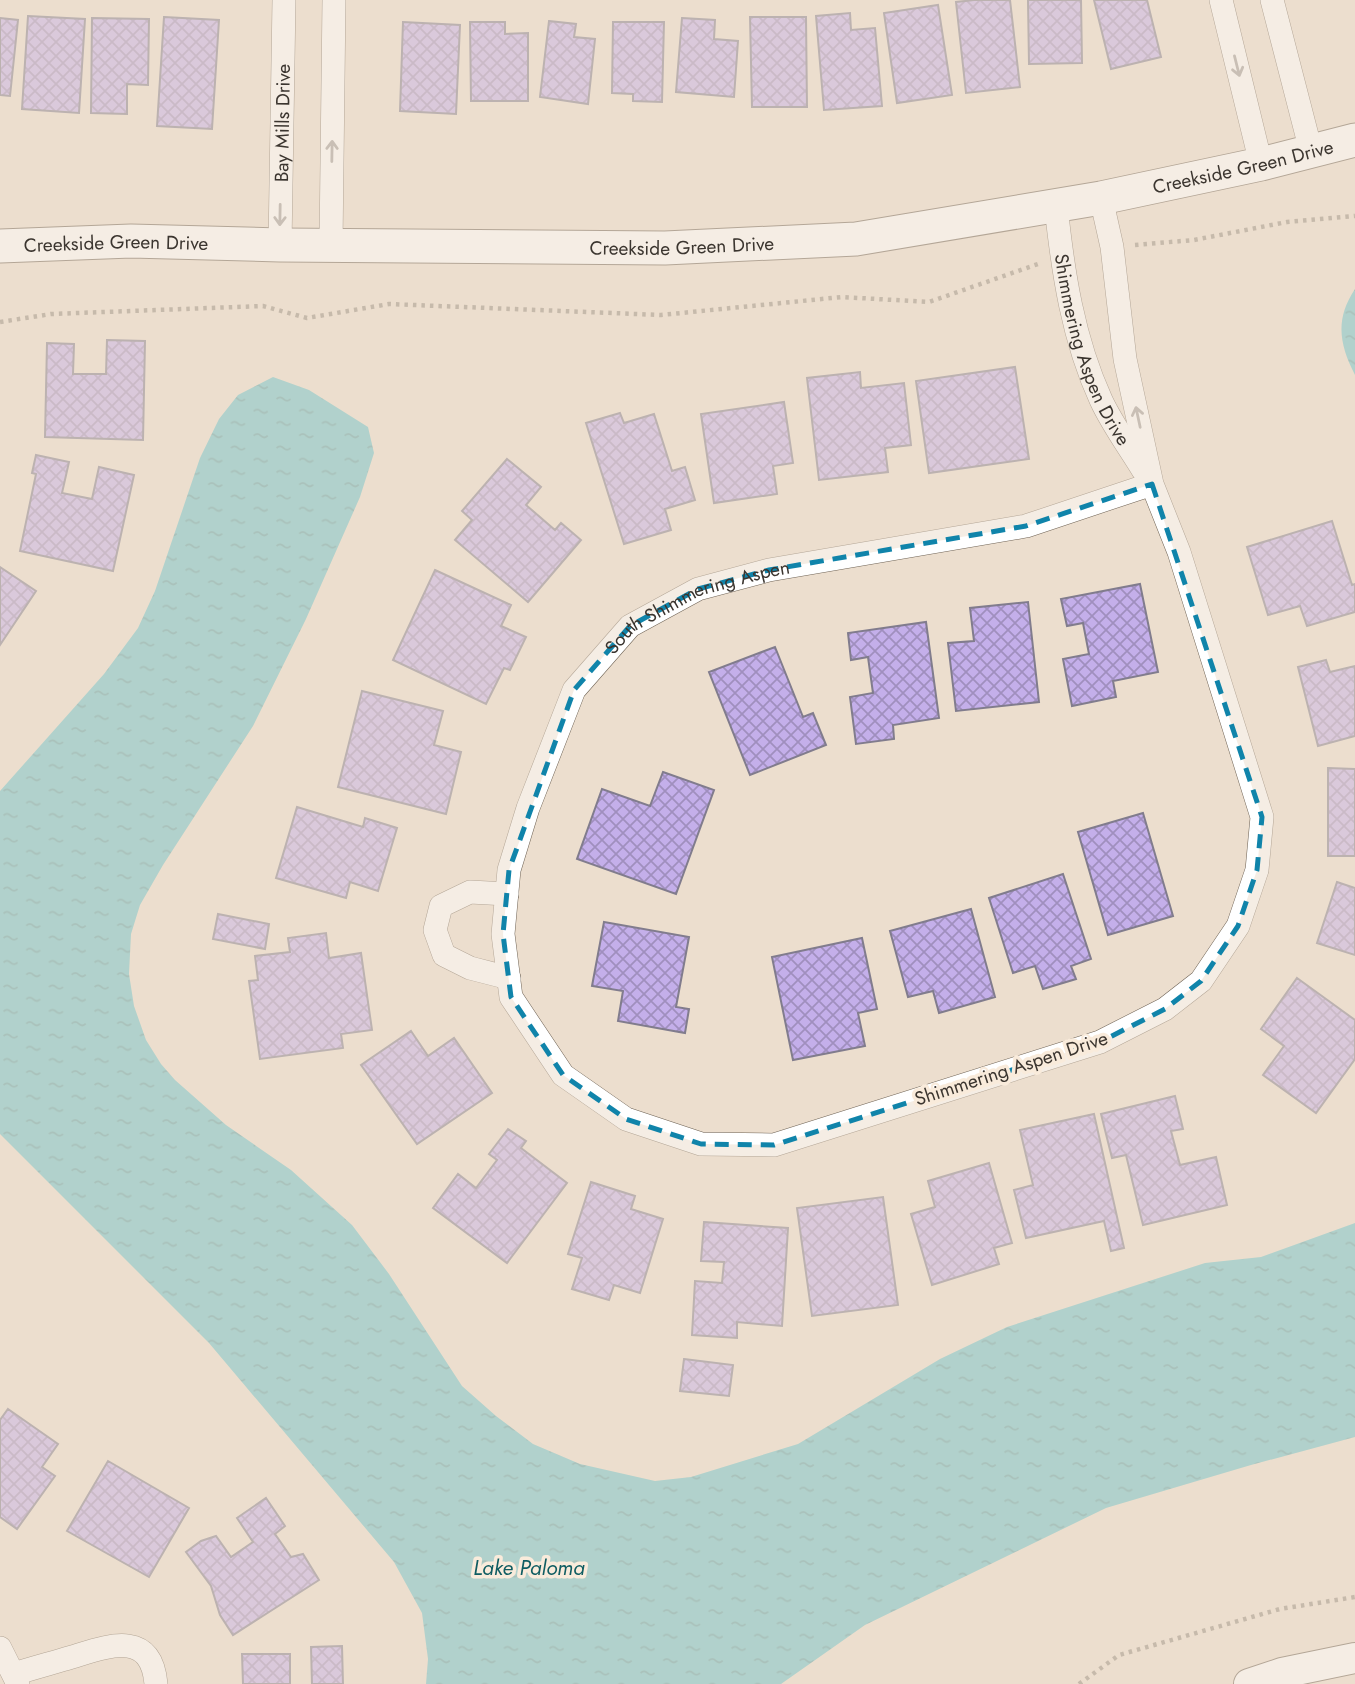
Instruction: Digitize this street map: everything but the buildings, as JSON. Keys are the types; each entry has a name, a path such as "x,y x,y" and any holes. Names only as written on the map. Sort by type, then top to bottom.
{"main road":[{"name":"Creekside Green Drive","path":"0,246 131,241 280,245 665,247 856,239 1101,198 1261,164 1355,140"}],"street":[{"name":"Bay Mills Drive","path":"280,245 284,0"},
{"path":"331,244 334,0"},
{"path":"1221,0 1261,164"},
{"path":"1272,0 1311,151"},
{"name":"Shimmering Aspen Drive","path":"510,987 564,1075 626,1119 701,1144 774,1145 1100,1042 1165,1009 1201,981 1238,926 1256,870 1262,817 1179,552 1152,484 1125,359 1112,247 1101,198"},
{"name":"Shimmering Aspen Drive","path":"1056,206 1061,256 1073,322 1089,370 1102,402 1152,484"},
{"name":"South Shimmering Aspen","path":"510,987 503,934 509,870 527,807 574,690 630,626 698,589 769,570 1026,526 1152,484"},
{"path":"507,894 470,892 441,906 435,930 444,955 510,987"},
{"path":"0,1648 16,1679 111,1645 129,1645 140,1650 151,1661 156,1684"},
{"path":"1249,1684 1282,1673 1355,1658"}],"path":[{"path":"1112,247 1194,240 1287,222 1355,216"},
{"path":"0,321 51,314 263,306 307,318 389,304 661,315 842,297 929,302 1061,256"},
{"path":"1079,1684 1119,1655 1280,1609 1355,1597"}],"highlighted area":[{"path":"1152,484 1262,817 1257,870 1238,926 1201,981 1165,1009 1100,1042 774,1145 701,1144 626,1119 563,1075 511,997 503,934 509,870 574,690 630,626 698,589 769,570 1026,526"}],"water":[{"path":"1355,289 1355,375 1345,353 1342,321"},
{"name":"Lake Paloma","path":"273,377 309,390 368,427 374,453 360,497 306,619 253,726 140,905 131,934 129,974 134,1006 146,1040 175,1080 226,1125 291,1170 352,1225 389,1274 462,1386 533,1444 580,1464 655,1481 691,1477 798,1444 940,1359 1007,1327 1205,1263 1261,1257 1355,1223 1355,1437 1106,1508 865,1625 781,1684 426,1684 428,1659 422,1613 394,1562 209,1343 0,1134 0,791 104,674 138,628 155,591 200,458 219,419 238,395"}]}
